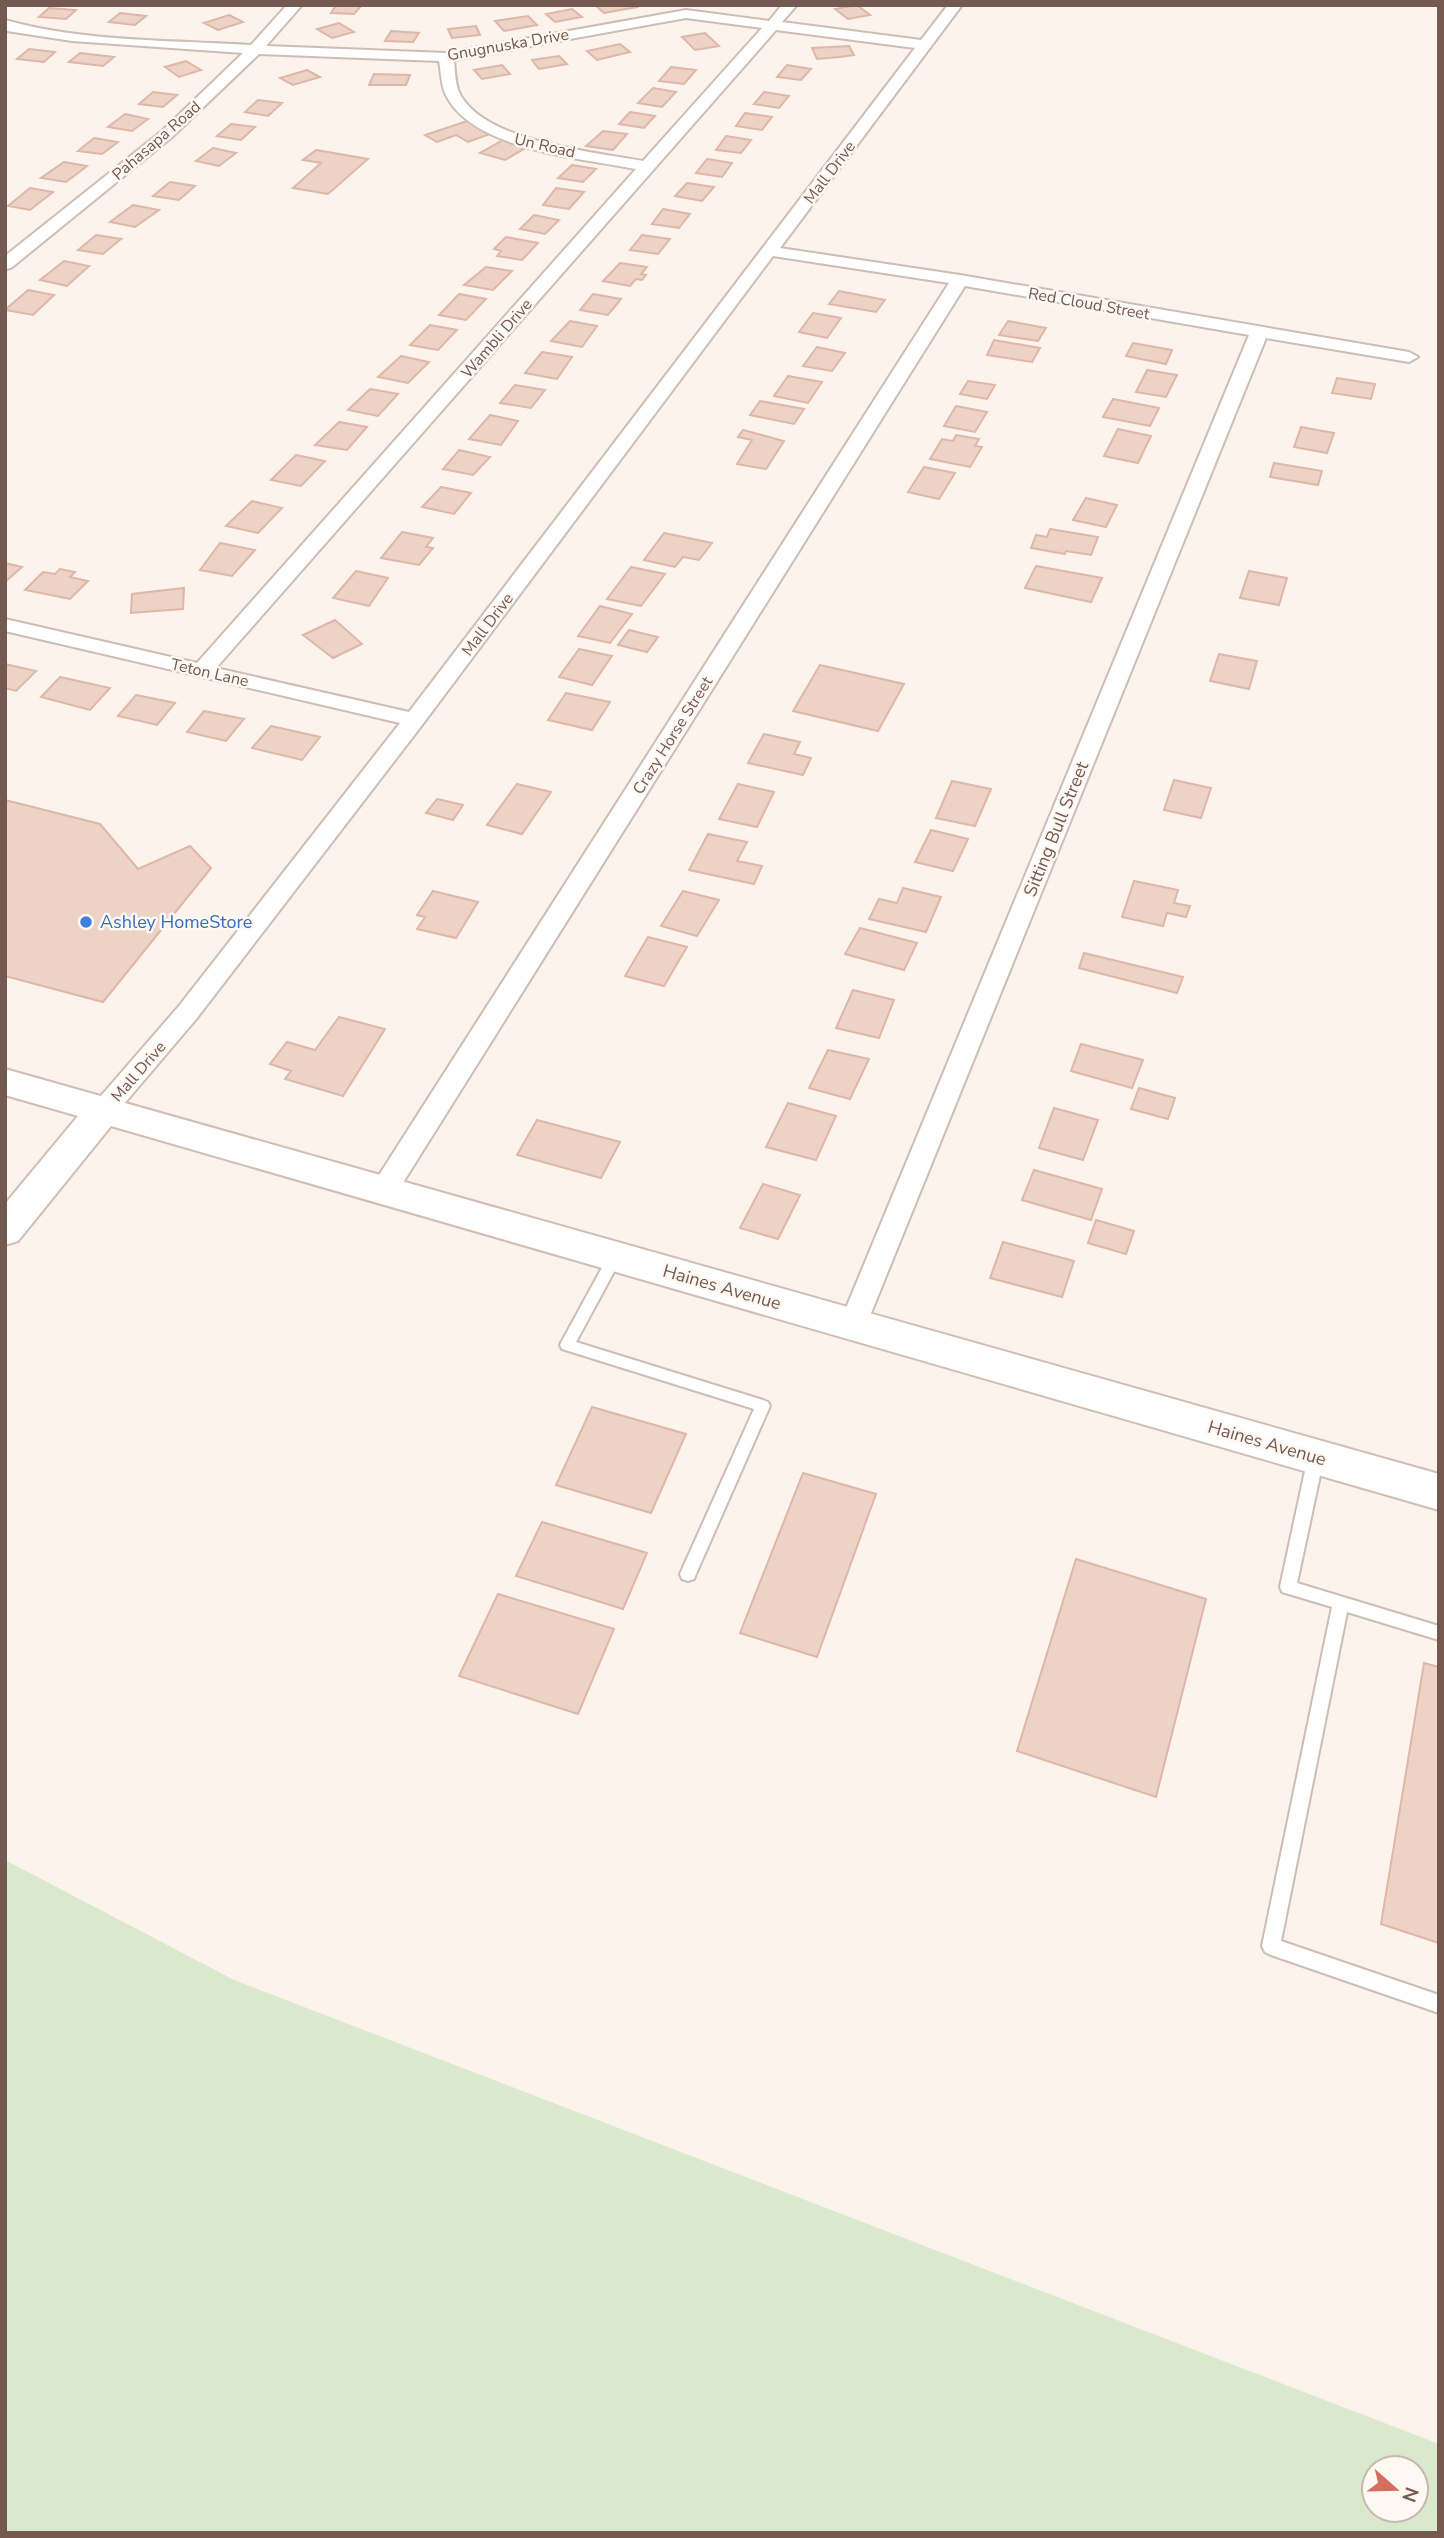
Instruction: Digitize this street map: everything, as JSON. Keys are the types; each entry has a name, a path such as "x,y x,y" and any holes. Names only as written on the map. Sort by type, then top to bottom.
{"main road":[{"name":"Haines Avenue","path":"5,1082 1439,1492"},
{"name":"Mall Drive","path":"5,1231 103,1111"}],"street":[{"name":"Pahasapa Road","path":"5,264 167,134 255,50 295,5"},
{"name":"Wambli Drive","path":"202,671 790,5"},
{"name":"Mall Drive","path":"103,1111 188,1012 414,720 955,5"},
{"name":"Gnugnuska Drive","path":"5,24 12,28 72,37 255,50 446,57 686,13 925,45"},
{"name":"Un Road","path":"446,57 452,93 474,120 513,140 648,167"},
{"name":"Red Cloud Street","path":"770,251 960,280 1409,357"},
{"name":"Crazy Horse Street","path":"384,1190 960,280"},
{"name":"Sitting Bull Street","path":"853,1325 1259,332"},
{"name":"Teton Lane","path":"5,625 414,720"}],"lane":[{"path":"615,1257 567,1345 763,1406 688,1574"},
{"path":"1316,1457 1288,1587 1439,1633"},
{"path":"1341,1604 1271,1946 1439,2004"}],"green space":[{"path":"5,1860 234,1980 1439,2444 1439,2533 5,2533"}],"building":[{"path":"336,5 362,5 354,14 331,13"},
{"path":"595,5 635,5 637,7 604,13"},
{"path":"857,5 870,15 848,19 835,9"},
{"path":"49,8 76,10 66,19 39,17"},
{"path":"572,9 582,17 555,22 546,14"},
{"path":"120,13 146,16 135,25 109,22"},
{"path":"229,15 243,22 218,30 204,23"},
{"path":"528,16 537,25 504,31 495,21"},
{"path":"339,23 354,32 332,38 317,29"},
{"path":"476,26 480,35 452,38 448,29"},
{"path":"391,31 419,33 413,42 385,41"},
{"path":"705,33 719,46 695,50 682,37"},
{"path":"620,44 630,52 597,60 587,51"},
{"path":"849,46 854,55 817,59 812,48"},
{"path":"29,49 55,52 44,62 17,59"},
{"path":"80,53 114,57 103,66 69,62"},
{"path":"559,56 567,64 539,69 532,60"},
{"path":"186,61 201,70 179,77 165,67"},
{"path":"502,65 510,74 482,79 474,70"},
{"path":"787,65 811,69 801,80 777,77"},
{"path":"671,67 696,70 684,84 659,81"},
{"path":"307,70 320,77 293,85 280,78"},
{"path":"374,74 410,75 406,85 369,85"},
{"path":"653,88 676,92 662,107 638,103"},
{"path":"153,92 177,95 163,107 139,104"},
{"path":"764,92 789,96 779,108 754,104"},
{"path":"258,100 282,103 268,116 245,112"},
{"path":"630,112 655,116 644,128 619,124"},
{"path":"745,113 772,117 762,130 736,126"},
{"path":"125,114 148,119 132,131 108,127"},
{"path":"467,121 490,134 468,142 456,135 437,142 425,135"},
{"path":"231,124 255,127 241,140 217,136"},
{"path":"603,131 627,134 613,150 586,146"},
{"path":"726,136 751,140 741,153 716,150"},
{"path":"94,138 118,142 102,154 78,151"},
{"path":"503,140 527,147 505,160 480,153"},
{"path":"213,148 236,153 219,166 196,161"},
{"path":"316,150 368,159 328,194 293,188 321,163 303,160"},
{"path":"707,159 732,163 722,177 696,173"},
{"path":"64,162 87,166 66,182 41,178"},
{"path":"572,165 596,169 583,182 558,178"},
{"path":"170,182 195,186 179,200 153,196"},
{"path":"687,183 714,187 702,201 675,196"},
{"path":"30,188 53,192 30,210 8,206"},
{"path":"556,188 584,192 569,209 543,205"},
{"path":"133,205 159,210 135,227 110,222"},
{"path":"663,209 690,214 679,228 652,224"},
{"path":"534,215 559,220 545,234 520,229"},
{"path":"96,235 121,239 103,254 78,250"},
{"path":"642,235 670,239 658,254 630,250"},
{"path":"506,237 538,243 522,260 497,256 501,251 494,249"},
{"path":"64,261 89,266 67,286 40,280"},
{"path":"620,263 647,267 641,274 646,275 642,280 636,279 630,286 603,281"},
{"path":"486,267 512,271 493,290 464,285"},
{"path":"28,290 54,295 33,315 5,310"},
{"path":"839,291 885,300 876,312 829,304"},
{"path":"459,294 486,299 466,320 439,315"},
{"path":"593,294 621,299 608,315 580,310"},
{"path":"813,313 841,318 827,338 799,332"},
{"path":"570,321 597,326 582,347 551,341"},
{"path":"1008,321 1046,328 1038,341 999,335"},
{"path":"430,325 457,330 438,350 410,345"},
{"path":"994,340 1040,348 1032,362 987,355"},
{"path":"1133,343 1172,350 1166,364 1126,356"},
{"path":"817,347 845,353 832,371 803,366"},
{"path":"542,352 572,357 557,379 525,373"},
{"path":"401,356 429,362 408,383 378,377"},
{"path":"1147,370 1177,375 1166,397 1136,392"},
{"path":"788,376 822,382 808,403 774,396"},
{"path":"1337,378 1375,384 1371,399 1332,393"},
{"path":"968,381 995,385 987,399 960,394"},
{"path":"515,385 545,390 531,408 500,403"},
{"path":"370,389 398,394 378,416 348,410"},
{"path":"1113,399 1159,408 1150,426 1103,417"},
{"path":"760,401 804,409 794,424 750,415"},
{"path":"956,406 987,412 975,432 944,426"},
{"path":"490,415 518,421 501,445 469,439"},
{"path":"339,422 367,427 347,450 315,445"},
{"path":"1301,427 1334,433 1327,453 1294,447"},
{"path":"1118,429 1151,436 1138,463 1104,456"},
{"path":"743,430 784,441 766,469 737,464 752,440 738,437"},
{"path":"956,435 979,439 975,446 982,447 970,467 930,459 942,439 953,441"},
{"path":"459,450 490,457 473,475 443,469"},
{"path":"296,455 325,461 301,486 271,480"},
{"path":"1274,463 1322,471 1318,485 1270,477"},
{"path":"924,467 955,473 939,499 908,492"},
{"path":"441,487 471,493 454,514 422,507"},
{"path":"1086,498 1117,505 1106,527 1073,520"},
{"path":"252,501 282,508 258,533 226,526"},
{"path":"1050,529 1098,537 1091,555 1031,548 1036,535 1047,537"},
{"path":"402,532 433,538 426,547 433,548 419,565 381,558"},
{"path":"664,533 712,543 699,560 683,557 675,567 644,560"},
{"path":"220,543 255,550 232,576 200,570"},
{"path":"5,563 22,567 5,582"},
{"path":"1036,566 1102,578 1091,602 1025,588"},
{"path":"631,567 665,574 641,606 607,599"},
{"path":"60,569 75,572 70,577 88,581 70,599 25,590 43,572 55,574"},
{"path":"356,571 388,578 369,606 333,598"},
{"path":"1249,571 1287,578 1279,605 1240,598"},
{"path":"184,588 183,609 131,613 132,594"},
{"path":"600,606 632,614 610,643 578,636"},
{"path":"335,620 362,644 333,658 303,635"},
{"path":"629,630 658,637 647,652 618,645"},
{"path":"579,649 612,656 592,685 559,677"},
{"path":"1219,654 1257,661 1249,689 1210,681"},
{"path":"5,664 36,671 16,691 5,688"},
{"path":"820,665 904,684 878,731 793,711"},
{"path":"60,677 110,688 90,710 41,697"},
{"path":"566,693 610,702 592,730 548,720"},
{"path":"136,695 175,703 157,725 118,716"},
{"path":"204,711 244,719 226,741 187,732"},
{"path":"271,726 320,737 302,760 252,748"},
{"path":"764,734 800,742 794,754 811,758 803,775 748,763"},
{"path":"1174,780 1211,788 1201,818 1164,810"},
{"path":"952,781 991,789 975,826 936,818"},
{"path":"517,784 551,792 522,834 487,825"},
{"path":"738,784 774,792 757,827 719,819"},
{"path":"437,799 463,805 453,820 426,813"},
{"name":"Ashley HomeStore","path":"5,800 100,824 138,869 190,846 211,868 103,1002 5,976"},
{"path":"931,830 968,839 953,871 915,862"},
{"path":"708,834 747,842 737,861 762,866 754,884 689,870"},
{"path":"1134,881 1178,890 1174,903 1190,906 1186,917 1167,913 1163,926 1122,917"},
{"path":"903,888 941,897 926,932 869,919 879,899 897,903"},
{"path":"433,891 478,902 456,938 417,929 425,917 417,915"},
{"path":"683,891 719,900 697,936 661,926"},
{"path":"860,928 917,943 904,970 845,954"},
{"path":"648,937 687,947 664,986 625,976"},
{"path":"1084,953 1183,977 1177,993 1079,968"},
{"path":"853,990 894,1000 879,1038 836,1028"},
{"path":"339,1017 385,1029 343,1096 285,1079 291,1071 270,1064 287,1042 315,1050"},
{"path":"1081,1044 1143,1060 1132,1088 1071,1071"},
{"path":"828,1050 869,1059 850,1099 809,1088"},
{"path":"1139,1088 1175,1098 1168,1119 1131,1109"},
{"path":"788,1103 836,1116 816,1160 766,1147"},
{"path":"1054,1108 1098,1120 1083,1160 1039,1148"},
{"path":"537,1120 620,1142 601,1178 517,1155"},
{"path":"1034,1170 1102,1189 1091,1220 1022,1200"},
{"path":"763,1184 800,1195 778,1239 740,1228"},
{"path":"1096,1220 1134,1231 1126,1254 1088,1243"},
{"path":"1003,1242 1074,1261 1062,1297 990,1278"},
{"path":"592,1407 686,1434 651,1513 556,1485"},
{"path":"803,1473 876,1494 817,1657 740,1633"},
{"path":"542,1522 647,1553 623,1609 516,1576"},
{"path":"1076,1559 1206,1599 1156,1797 1017,1751"},
{"path":"498,1594 614,1629 578,1714 459,1676"},
{"path":"1424,1663 1439,1667 1439,1943 1381,1924"}],"place":[{"name":"Ashley HomeStore","path":"86,922"}]}
